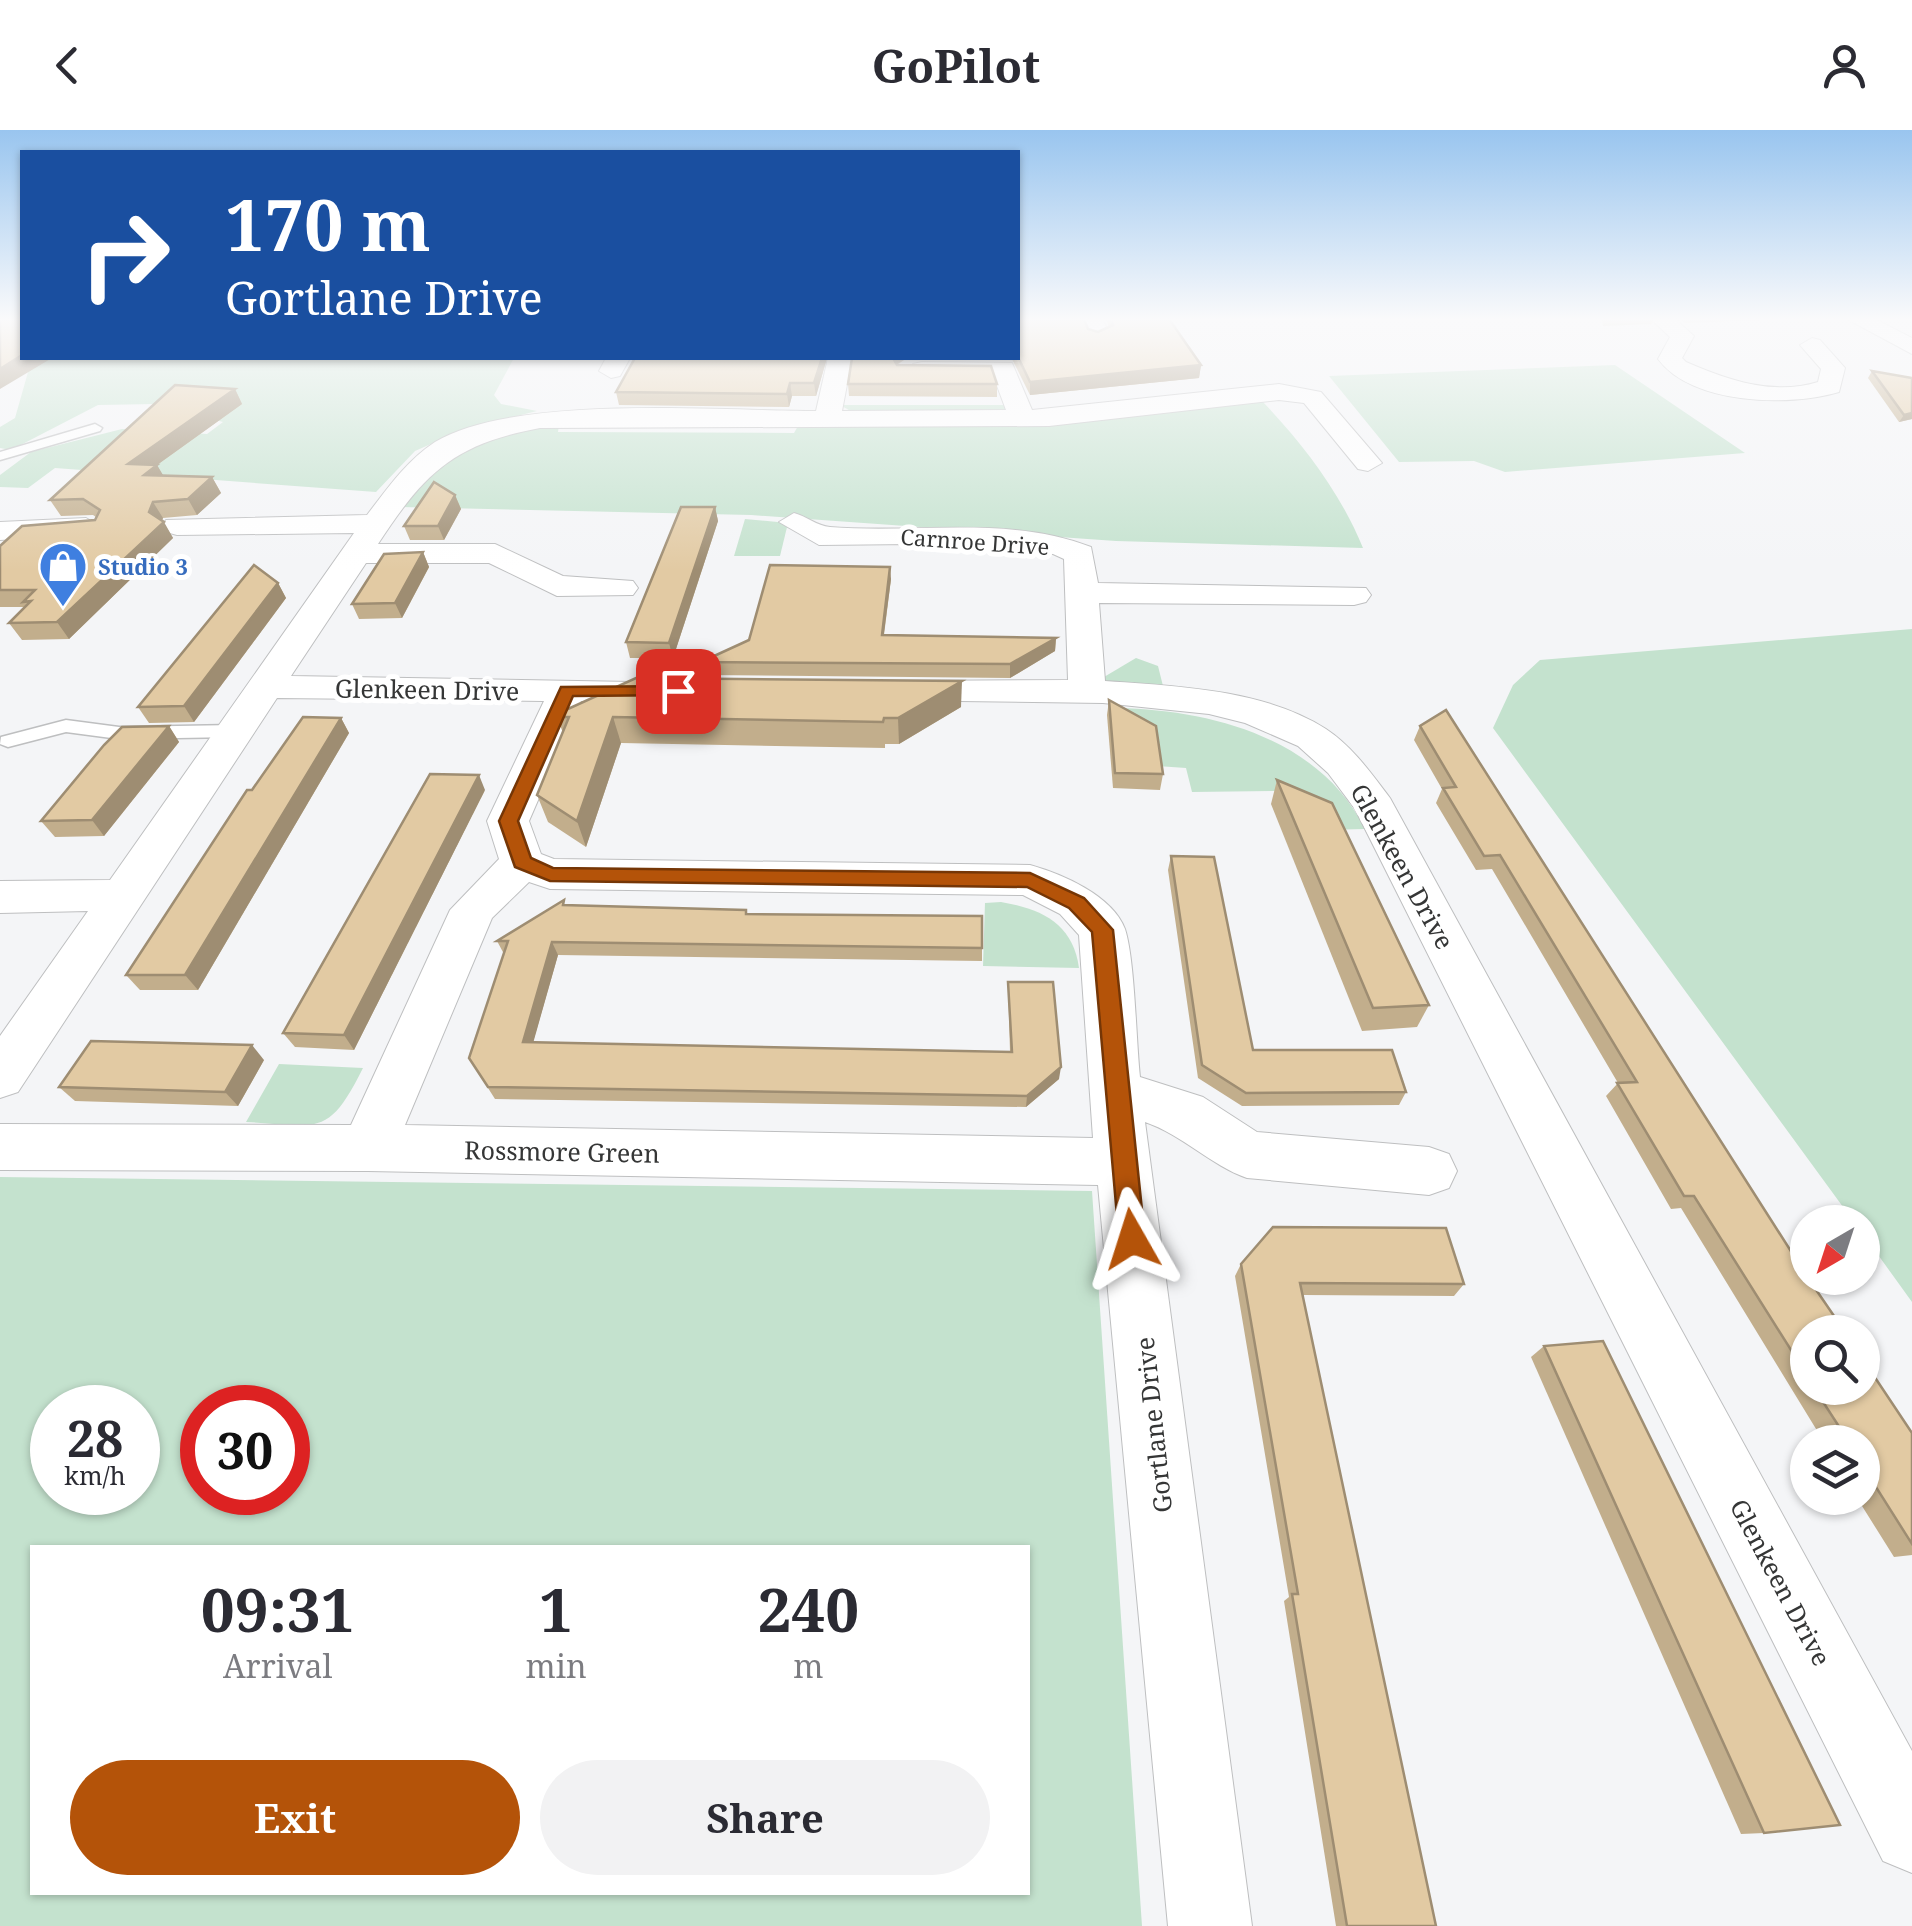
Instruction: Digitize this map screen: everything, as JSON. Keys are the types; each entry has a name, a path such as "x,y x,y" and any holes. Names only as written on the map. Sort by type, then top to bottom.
{"street":[{"path":"827,421 831,403"},
{"path":"1016,403 1022,418"},
{"path":"0,1077 367,538 423,462 442,447 486,429 540,420 1022,418 1181,403"},
{"path":"1316,403 1368,463"},
{"name":"Carnroe Drive","path":"794,522 819,536 911,535 1058,545 1080,554 1087,693"},
{"path":"0,532 91,526"},
{"path":"177,526 367,538 496,554 557,586 620,588"},
{"path":"1083,593 1354,595"},
{"name":"Glenkeen Drive","path":"265,687 721,691"},
{"path":"368,1148 472,910 522,862 508,821 567,690"},
{"name":"Glenkeen Drive","path":"856,692 1087,693 1208,704 1304,732 1353,776 1375,807 1912,1832"},
{"name":"Gortlane Drive","path":"522,862 550,874 1030,880 1076,903 1102,930 1115,1091 1210,1926"},
{"path":"0,896 124,895"},
{"path":"1115,1091 1184,1113 1247,1155 1429,1171"},
{"name":"Rossmore Green","path":"0,1146 368,1148 1123,1162"}],"lane":[{"path":"0,456 95,428"},
{"path":"8,741 66,726 119,733 235,732"}],"green space":[{"path":"19,403 500,403 537,411 465,429 415,451 376,492 55,468 28,488 0,487 0,475 31,452 122,429 207,434 223,422 156,404 98,405 11,450 0,448 0,427 15,418"},
{"path":"1264,403 1320,470 1363,548 1116,541 751,515 401,507 453,455 469,445 508,433 559,425 558,432 794,433 798,426"},
{"path":"1351,403 1671,403 1745,453 1505,472 1474,461 1399,462"},
{"path":"840,405 1004,405 1006,412 856,414"},
{"path":"745,519 788,523 780,556 734,556"},
{"path":"1912,629 1912,1302 1880,1258 1880,1205 1842,1205 1493,728 1513,685 1540,660"},
{"path":"1136,658 1158,666 1163,686 1105,684 1104,677"},
{"path":"1118,708 1190,715 1260,735 1292,751 1320,772 1345,798 1365,829 1325,830 1277,791 1192,792 1186,768 1157,766"},
{"path":"1001,902 1030,909 1053,921 1070,940 1079,968 983,966 985,903"},
{"path":"279,1064 363,1068 340,1107 319,1123 246,1122"},
{"path":"0,1177 1092,1191 1142,1926 0,1926"}],"building":[{"path":"156,403 215,403 128,464 157,465 144,475 212,477 188,499 153,502 149,512 164,522 57,622 9,623 31,601 23,602 35,590 0,590 0,546 22,526 95,520 100,510 83,499 50,500"},
{"path":"1895,403 1912,403 1912,413 1904,415"},
{"path":"434,482 455,495 438,526 404,526"},
{"path":"681,507 715,507 669,643 626,642"},
{"path":"423,552 395,603 352,604 384,554"},
{"path":"254,565 278,583 184,706 138,707"},
{"path":"770,565 890,567 882,635 1056,638 1010,664 701,662 749,640"},
{"path":"636,678 962,681 898,718 884,718 883,722 613,717 577,821 537,795 569,717 557,717"},
{"path":"1109,700 1156,726 1163,774 1115,773"},
{"path":"1446,710 1790,1250 1790,1295 1820,1295 1833,1315 1790,1315 1790,1348 1694,1196 1684,1196 1617,1083 1637,1082 1500,855 1484,856 1443,788 1456,787 1420,726"},
{"path":"303,717 341,718 185,975 126,975 247,790 252,790"},
{"path":"169,726 92,820 41,821 122,727"},
{"path":"430,774 479,775 344,1035 283,1033"},
{"path":"1277,780 1332,803 1429,1005 1373,1008"},
{"path":"1171,856 1214,857 1253,1050 1392,1050 1406,1092 1246,1093 1202,1065"},
{"path":"564,900 563,905 746,910 746,914 982,916 982,948 552,942 523,1042 1012,1052 1008,982 1053,982 1061,1067 1027,1096 488,1087 469,1058 508,941 497,941"},
{"path":"91,1041 252,1045 225,1092 59,1087"},
{"path":"1273,1227 1446,1228 1464,1284 1300,1283 1436,1926 1347,1926 1292,1594 1298,1594 1241,1264"},
{"path":"1603,1341 1840,1825 1764,1833 1544,1346"},
{"path":"1880,1385 1912,1433 1912,1544 1880,1493 1880,1425 1838,1425 1825,1405 1880,1405"}],"place":[{"name":"Studio 3","path":"63,608"}],"route":[{"path":"678,691 567,690 508,821 522,862 550,874 1030,880 1076,903 1102,930 1132,1239"}]}
